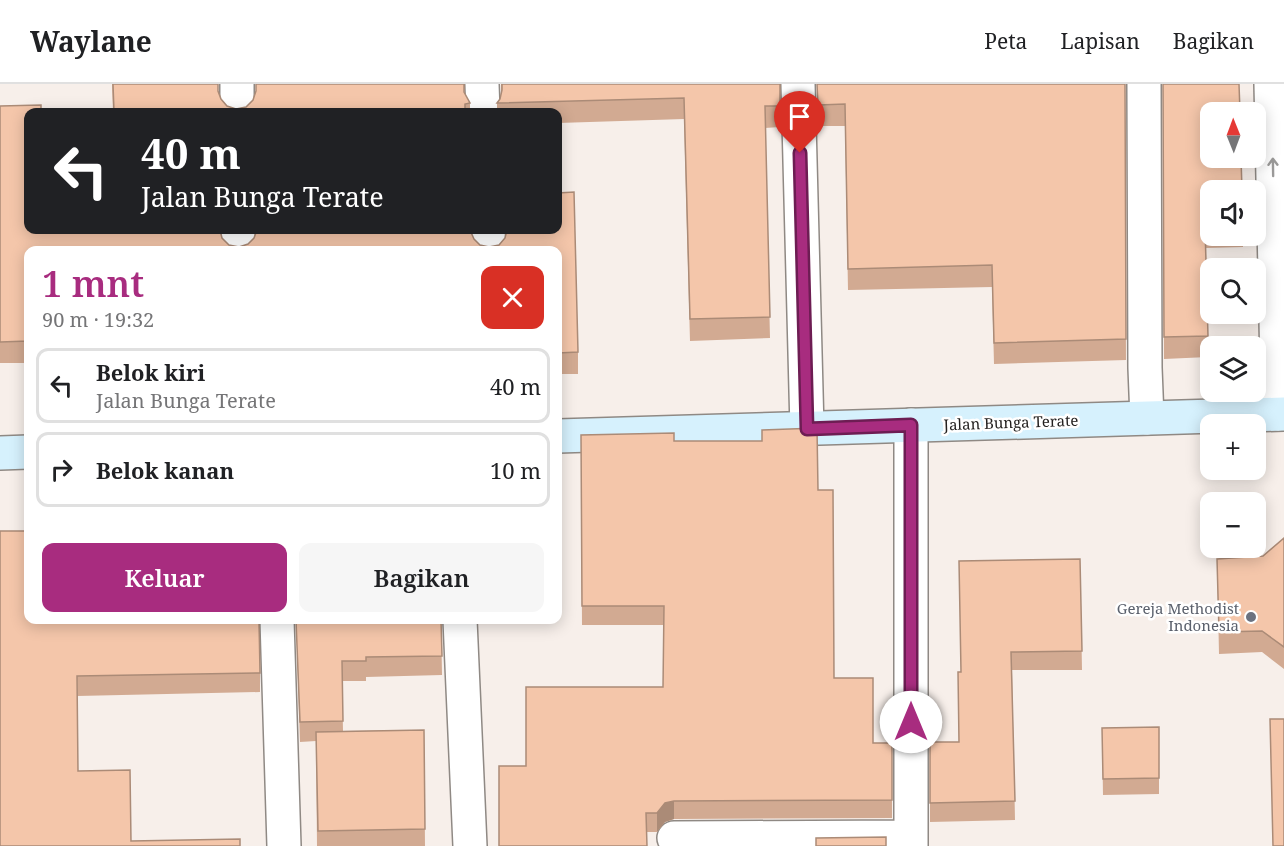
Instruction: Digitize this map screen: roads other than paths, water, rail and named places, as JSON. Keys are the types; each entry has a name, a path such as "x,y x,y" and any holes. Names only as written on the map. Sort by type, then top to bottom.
{"street":[{"path":"237,84 237,108"},
{"path":"482,84 483,108"},
{"path":"798,84 807,429"},
{"path":"1144,84 1145,368 1148,418"},
{"path":"1271,84 1281,414"},
{"name":"Jalan Bunga Terate","path":"562,436 1281,414"},
{"path":"674,838 911,841 911,425"},
{"path":"0,453 24,452"},
{"path":"277,624 284,846"},
{"path":"460,624 470,846"}],"place":[{"name":"Gereja Methodist Indonesia","path":"1251,617"}]}
